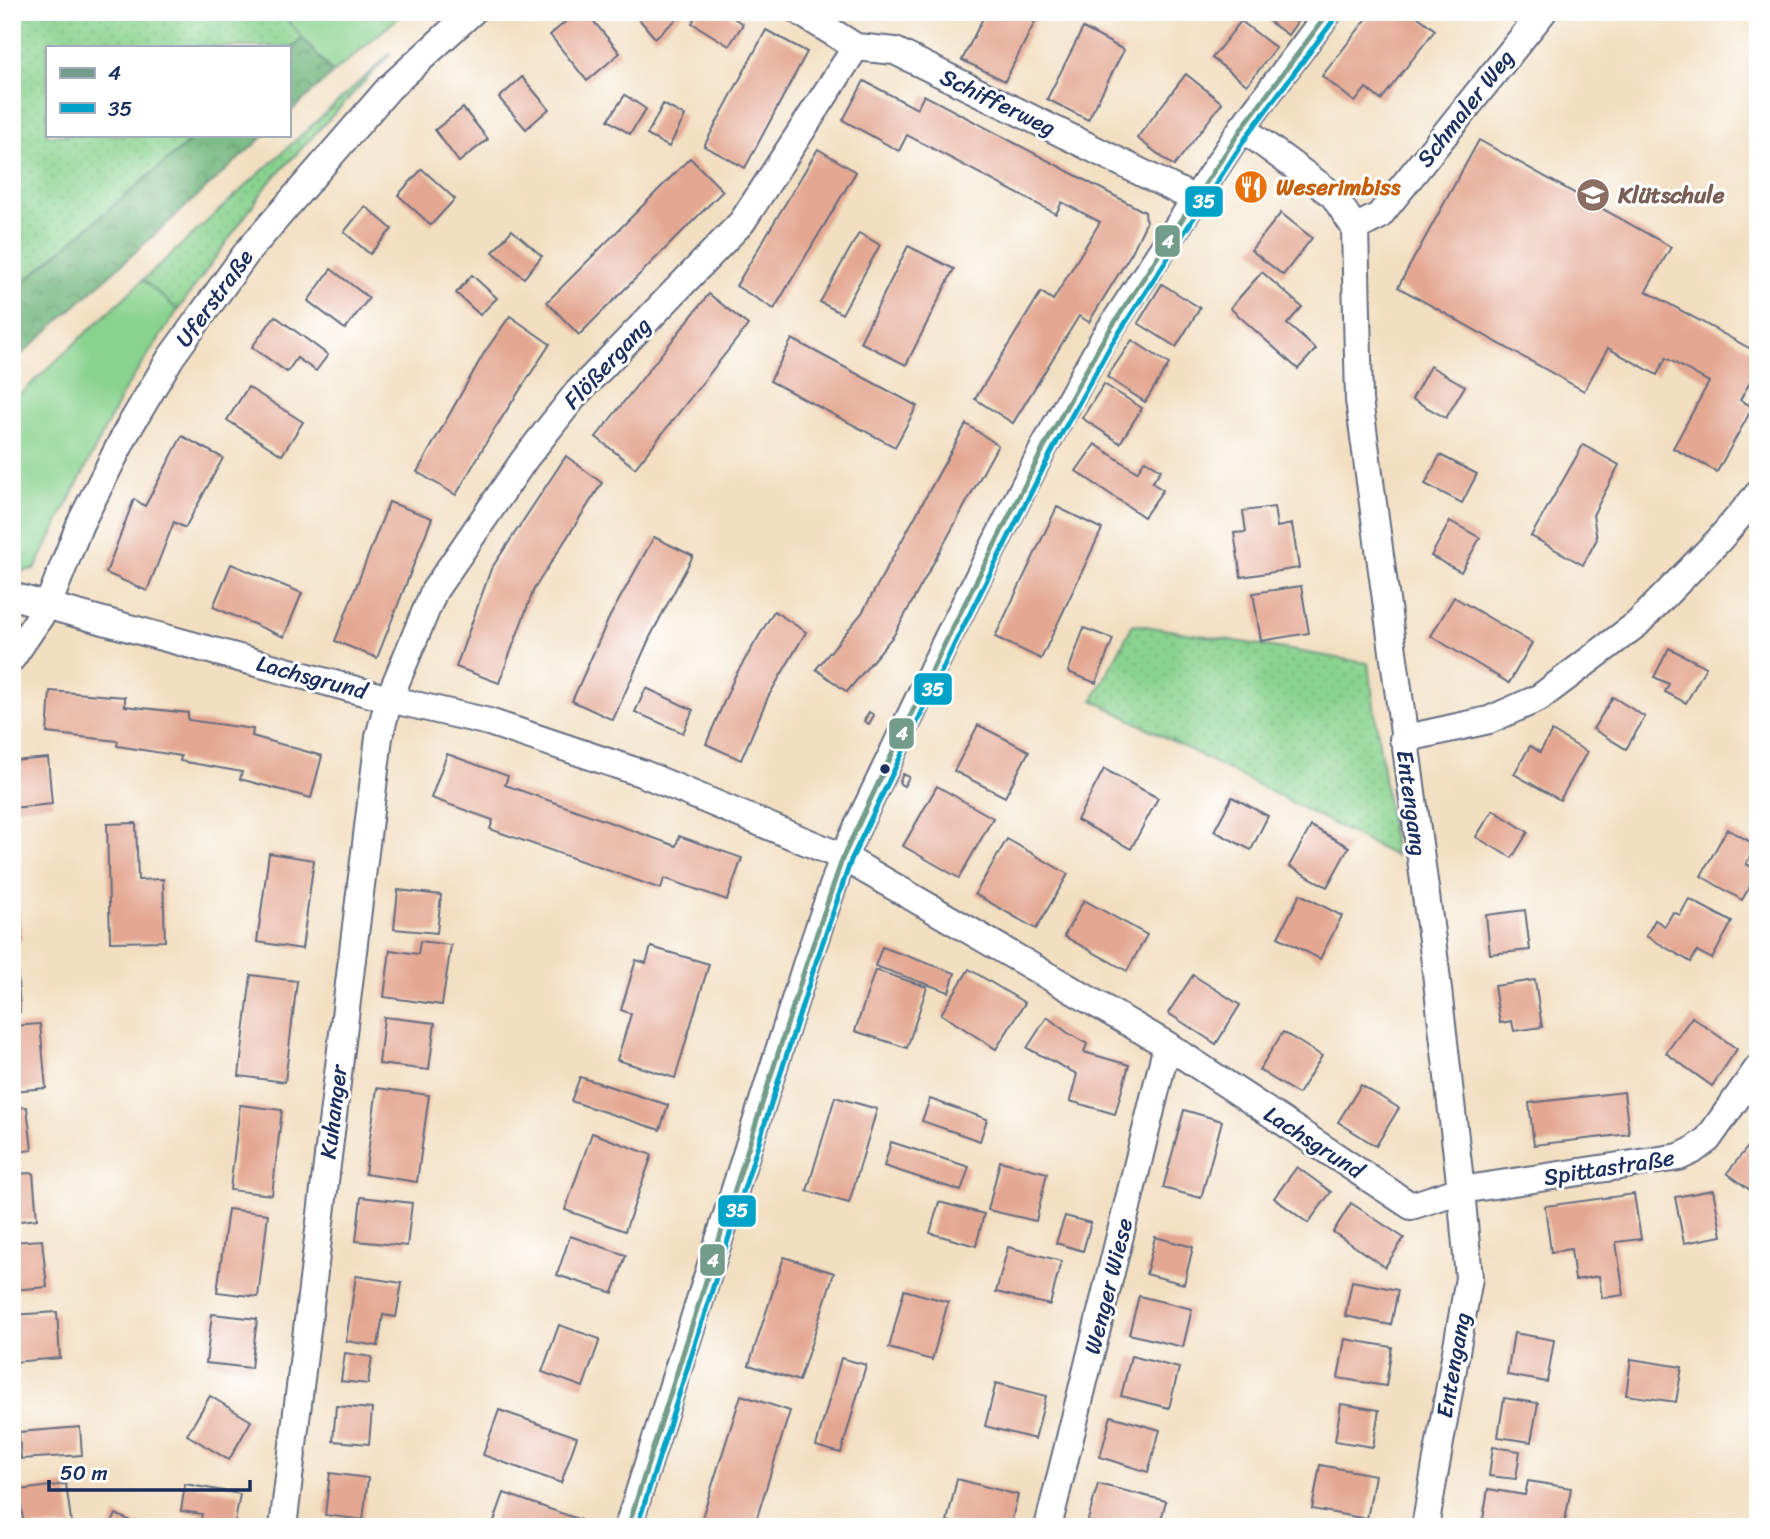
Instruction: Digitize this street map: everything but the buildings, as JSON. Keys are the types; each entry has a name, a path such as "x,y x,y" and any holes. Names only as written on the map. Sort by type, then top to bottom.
{"street":[{"name":"Uferstraße","path":"12,658 48,605 80,524 127,431 171,357 248,251 389,88 472,12"},
{"name":"Schifferweg","path":"800,12 856,47 895,51 1195,199"},
{"path":"628,1527 803,974 843,857 948,637 1044,447 1103,340 1242,128 1329,12"},
{"name":"Schmaler Weg","path":"1355,228 1380,216 1543,12"},
{"name":"Flößergang","path":"389,699 435,591 524,460 576,394 742,222 856,47"},
{"path":"1242,128 1333,195 1355,228"},
{"name":"Entengang","path":"1355,228 1359,400 1434,955 1461,1190 1468,1278 1425,1527"},
{"path":"1403,739 1489,720 1539,698 1637,624 1719,540 1758,494"},
{"path":"12,596 48,605"},
{"name":"Lachsgrund","path":"48,605 389,699 489,722 644,774 843,857 1167,1045 1412,1206 1461,1190"},
{"name":"Kuhanger","path":"283,1527 377,751 389,699"},
{"name":"Wenger Wiese","path":"1048,1527 1167,1045"},
{"name":"Spittastraße","path":"1461,1190 1679,1157 1708,1139 1758,1068"}],"green space":[{"path":"12,12 280,12 303,38 290,50 290,46 46,46 46,136 196,136 12,292"},
{"path":"280,12 405,12 333,73"},
{"path":"303,38 333,73 290,112 290,50"},
{"path":"391,53 268,184 178,310 143,280"},
{"path":"196,136 264,136 12,363 12,292"},
{"path":"143,280 178,310 124,391 35,569 12,573 12,402"},
{"path":"1133,624 1368,663 1395,856 1093,700"}],"transit line":[{"name":"4","path":"628,1527 807,962 843,857 948,637 1044,447 1103,340 1242,128 1329,12"},
{"name":"35","path":"637,1527 815,965 851,860 956,641 1052,451 1111,345 1249,133 1336,17"}],"place":[{"name":"Weserimbiss","path":"1251,187"},
{"name":"Klütschule","path":"1593,195"}]}
